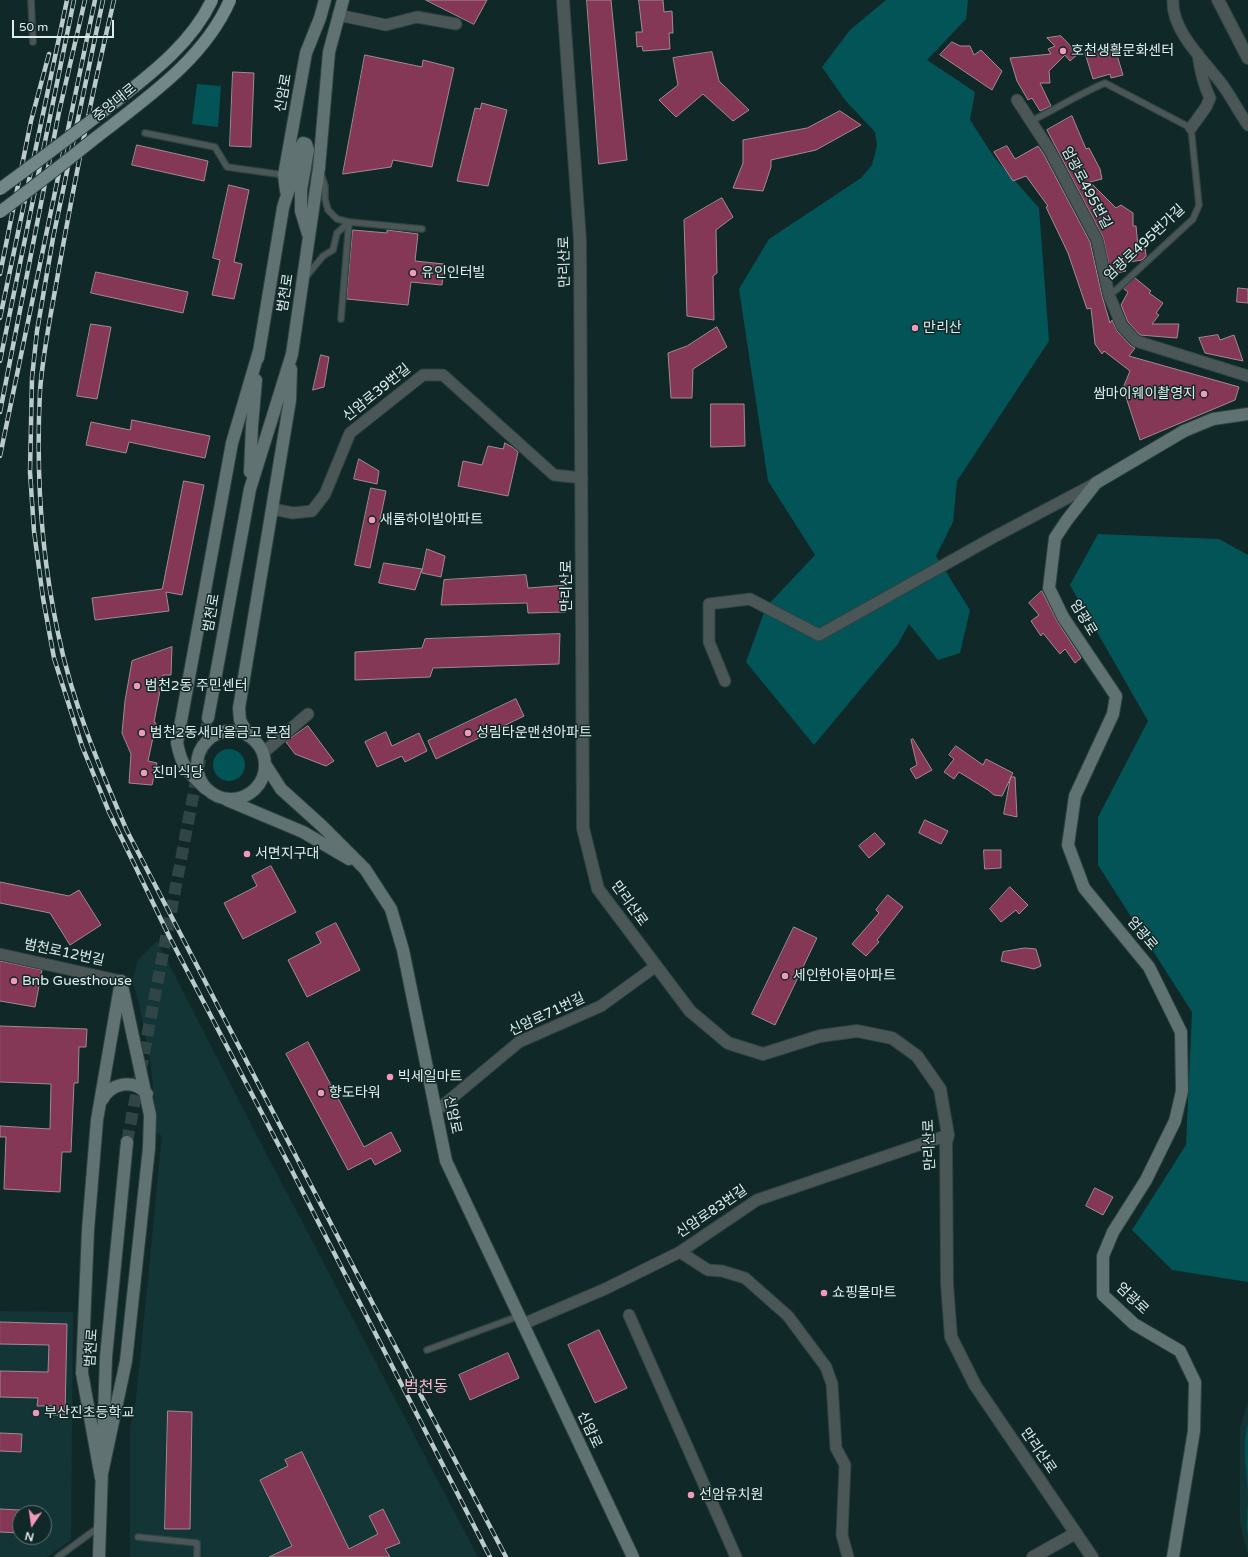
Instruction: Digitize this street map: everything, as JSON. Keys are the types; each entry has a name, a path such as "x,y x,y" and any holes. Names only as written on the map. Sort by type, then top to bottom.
{"main road":[{"name":"중앙대로","path":"0,189 145,78 182,43 198,25 212,0"},
{"name":"중앙대로","path":"0,212 120,119 165,82 196,53 212,33 225,12 230,0"},
{"name":"신암로","path":"286,192 284,175 306,53 320,18 325,0"},
{"path":"338,15 343,0"},
{"name":"범천로","path":"208,718 250,489 292,354 319,168 329,52 338,15"},
{"path":"286,192 295,174 299,148 303,144 306,144 308,150 301,190 301,211 309,239"},
{"name":"범천로","path":"250,489 252,426 259,351 286,192"},
{"path":"259,351 232,443 177,743 180,759 189,773 215,796 226,799 303,832 365,869"},
{"path":"248,735 240,720 239,708 290,400 292,354"},
{"name":"엄광로","path":"1173,1557 1194,1431 1195,1382 1180,1351 1134,1324 1103,1295 1103,1256 1113,1232 1146,1180 1175,1121 1182,1091 1181,1032 1149,967 1084,888 1068,845 1075,796 1113,714 1116,696 1063,617 1049,588 1055,538 1096,483 1184,432 1213,419 1248,414"},
{"path":"206,789 200,780 197,764 200,749 207,740 216,734 227,731 238,731 248,735 257,743 281,789 322,826 365,869"},
{"path":"226,799 238,799 249,794 258,786 263,776 264,759"},
{"name":"신암로","path":"365,869 391,909 401,943 446,1161 633,1557"},
{"path":"101,1478 126,1360 149,1148 150,1115 147,1094 121,981"},
{"path":"101,1478 82,1373 88,1230 97,1120 121,981"},
{"path":"97,1120 102,1099 109,1089 118,1085 131,1085 142,1089 147,1094"},
{"name":"범천로","path":"99,1557 106,1357 127,1142"}],"street":[{"name":"만리산로","path":"563,0 580,240 584,828 598,888 690,1011 728,1043 763,1054 820,1036 857,1031 892,1038 917,1056 940,1089 948,1135 946,1142 947,1284 951,1337 975,1385 1092,1557"},
{"path":"1173,0 1172,8 1179,28 1222,85 1248,125"},
{"path":"1218,0 1248,58"},
{"path":"338,15 386,25 417,18 456,24"},
{"path":"1191,128 1206,107 1210,98 1205,88 1198,54"},
{"name":"엄광로495번길","path":"1017,100 1049,149 1097,240 1108,291 1122,326 1136,341 1248,376"},
{"name":"신암로39번길","path":"272,509 293,513 312,511 325,494 350,433 424,374 443,375 554,475 582,478"},
{"path":"725,681 709,642 709,604 750,600 819,634 992,538 1096,483"},
{"path":"264,759 308,714"},
{"name":"범천로12번길","path":"0,954 121,981"},
{"name":"신암로71번길","path":"436,1112 519,1042 601,1006 656,966"},
{"name":"신암로83번길","path":"521,1320 605,1289 680,1252 757,1200 948,1135"},
{"path":"680,1252 708,1270 722,1271 745,1278 788,1316 826,1367 832,1384 836,1448 845,1465 842,1535 848,1557"},
{"path":"629,1315 736,1557"},
{"path":"1033,1557 1076,1533"}],"lane":[{"path":"32,0 33,42"},
{"path":"1030,121 1084,92 1105,83 1191,128"},
{"name":"엄광로495번가길","path":"1108,291 1115,291 1193,219 1199,204 1191,128"},
{"path":"145,133 215,147 227,167 284,175"},
{"path":"319,168 325,186 325,199 328,210 337,219 349,222 422,229"},
{"path":"303,280 324,256 333,250 337,233 349,222"},
{"path":"341,319 349,222"},
{"path":"427,1350 521,1320"},
{"path":"58,1557 100,1527"},
{"path":"138,1537 197,1543 197,1557"}],"shaded area":[{"path":"886,0 968,0 966,19 927,60 975,92 970,120 994,157 1039,208 1049,341 957,481 953,522 936,556 970,610 960,653 938,660 909,624 898,644 814,745 746,662 766,607 815,555 768,481 739,289 769,239 861,178 872,165 877,145 875,132 845,100 822,67 850,30"},
{"path":"197,84 221,86 218,127 192,124"},
{"path":"1098,534 1219,539 1248,555 1248,1282 1172,1270 1132,1230 1186,1145 1192,1012 1098,865 1098,817 1148,721 1070,585"},
{"path":"226,749 232,749 241,753 245,765 241,777 232,781 226,781 217,777 213,768 213,762 217,753"},
{"path":"157,941 266,1153 478,1557 130,1557 130,1428 136,1399 162,1136 157,1133 151,1065 139,1003 132,981 138,960"},
{"name":"부산진초등학교","path":"0,1311 73,1312 71,1540 47,1557 0,1557"},
{"path":"1248,1401 1248,1555 1240,1524 1240,1428"},
{"path":"1248,1424 1248,1489 1245,1451"},
{"path":"1248,1498 1248,1535 1247,1521"}],"building":[{"path":"426,0 487,0 474,24"},
{"path":"587,0 611,0 627,160 599,164"},
{"path":"639,0 663,0 664,12 672,11 673,33 669,33 670,49 643,51 642,46 637,47 636,32 642,32"},
{"path":"1061,36 1078,54 1070,61 1065,55 1049,71 1050,83 1040,83 1051,106 1040,111 1032,98 1028,100 1017,81 1010,58 1051,54 1048,49 1055,46 1047,38"},
{"path":"952,42 960,46 970,46 974,55 981,50 1002,71 992,90 940,55"},
{"path":"1114,45 1123,75 1111,78 1110,74 1093,79 1084,50 1095,46 1096,50"},
{"path":"712,52 719,81 749,110 733,121 703,94 676,117 659,100 678,85 673,58"},
{"path":"365,55 422,67 423,60 454,68 432,167 393,160 391,167 343,174"},
{"path":"233,72 254,73 251,147 230,146"},
{"path":"482,103 507,110 488,186 457,181 475,108 480,109"},
{"path":"840,111 861,125 816,150 771,160 771,167 763,191 733,188 743,163 743,140 807,128"},
{"path":"1072,116 1086,149 1089,148 1100,169 1102,179 1090,182 1116,208 1121,205 1133,213 1133,226 1136,226 1138,246 1145,245 1146,256 1142,260 1117,264 1126,271 1111,274 1103,237 1047,130"},
{"path":"137,145 208,161 204,181 132,165"},
{"path":"1007,146 1015,159 1038,146 1043,153 1090,242 1102,296 1110,323 1112,320 1117,331 1131,346 1135,348 1129,356 1239,387 1235,400 1140,440 1123,388 1130,371 1104,351 1102,354 1095,344 1091,308 1087,309 1068,253 1046,207 1048,206 1026,176 1013,181 994,152"},
{"path":"229,185 249,190 234,262 242,264 234,299 212,295 220,260 213,258"},
{"path":"722,198 733,217 716,230 717,273 713,276 714,320 687,316 684,220"},
{"path":"353,230 387,233 387,230 418,234 415,261 444,264 442,285 411,282 408,305 347,299"},
{"path":"96,272 188,292 183,313 91,293"},
{"path":"1135,278 1151,291 1149,293 1163,303 1156,313 1159,315 1152,324 1179,324 1177,338 1140,335 1128,322 1121,305 1128,292 1124,289"},
{"path":"1238,288 1248,289 1248,303 1237,302"},
{"path":"91,324 111,327 97,399 77,396"},
{"path":"717,327 727,347 693,369 692,398 671,398 668,353 687,346"},
{"path":"1218,335 1220,340 1234,335 1243,361 1205,353 1199,338"},
{"path":"321,355 329,357 324,387 313,390"},
{"path":"711,404 744,404 745,446 711,447"},
{"path":"132,420 210,436 205,458 129,442 126,453 86,445 91,422 130,430"},
{"path":"505,443 518,452 508,496 458,486 463,461 482,465 488,446 503,449"},
{"path":"359,459 379,471 377,484 354,479"},
{"path":"184,481 204,485 182,595 166,592 169,611 95,620 92,598 162,589"},
{"path":"371,488 386,491 370,568 355,565"},
{"path":"427,549 445,556 441,577 422,573"},
{"path":"384,563 422,569 415,590 379,583"},
{"path":"526,575 528,588 567,585 566,612 528,613 527,603 441,605 444,580"},
{"path":"1042,591 1057,621 1081,658 1075,663 1065,649 1060,654 1043,633 1041,636 1031,621 1039,615 1029,603"},
{"path":"560,634 559,664 433,668 430,677 355,680 355,652 422,648 425,639"},
{"path":"172,647 171,675 163,675 154,722 156,723 148,761 157,763 152,785 129,783 131,754 122,733 125,701 132,661"},
{"path":"516,699 524,716 436,759 428,741"},
{"path":"308,726 334,761 326,766 295,754 286,742"},
{"path":"386,732 392,746 419,733 427,751 405,762 402,756 377,767 365,742"},
{"path":"913,739 932,770 916,779 910,769 917,765 911,740"},
{"path":"956,746 983,765 986,759 1013,773 1002,796 994,795 959,772 954,779 944,772 954,759 949,755"},
{"path":"1011,777 1015,777 1017,817 1004,814"},
{"path":"925,820 948,831 941,844 919,833"},
{"path":"875,833 885,844 869,858 859,846"},
{"path":"984,850 1001,850 1001,868 985,869"},
{"path":"271,866 296,912 243,939 224,903 257,886 252,876"},
{"path":"0,882 69,896 79,890 101,925 70,945 50,913 0,903"},
{"path":"1010,887 1028,905 1019,914 1016,910 1001,922 990,909"},
{"path":"888,895 903,907 877,940 879,942 866,956 852,944 879,913 876,910"},
{"path":"336,923 360,970 307,997 288,960 321,943 316,933"},
{"name":"세인한아름아파트","path":"794,927 817,938 775,1025 752,1014"},
{"path":"1025,948 1036,949 1041,966 1034,969 1001,961 1003,952"},
{"path":"0,961 42,970 35,1007 0,1001"},
{"path":"0,1026 87,1029 86,1047 79,1047 78,1083 74,1083 71,1152 62,1152 60,1192 4,1189 6,1137 0,1137 0,1126 50,1129 51,1084 0,1082"},
{"name":"향도타워","path":"308,1042 364,1147 391,1132 401,1151 375,1165 371,1158 348,1170 286,1054"},
{"path":"1095,1188 1113,1197 1103,1215 1086,1206"},
{"path":"0,1322 67,1324 65,1415 53,1415 53,1406 37,1406 38,1398 0,1397 0,1371 48,1372 49,1345 0,1344"},
{"path":"599,1330 627,1388 595,1403 568,1345"},
{"path":"508,1353 519,1378 470,1400 459,1375"},
{"path":"168,1411 192,1412 190,1529 165,1529"},
{"path":"0,1433 22,1434 21,1452 0,1451"},
{"path":"302,1452 349,1549 378,1534 369,1516 383,1509 400,1543 385,1549 390,1557 269,1557 292,1546 260,1480 288,1466 285,1460"},
{"path":"0,1509 12,1510 12,1533 0,1532"}],"tunnel":[{"path":"127,1142 208,718"}],"railway":[{"path":"0,318 67,0"},
{"path":"0,361 74,0"},
{"path":"0,412 59,112 85,0"},
{"path":"0,456 95,0"},
{"path":"103,0 53,238 37,331 32,378 30,472 34,531 43,598 54,658 82,746 109,812 170,938 287,1161 490,1557"},
{"path":"114,0 71,201 43,360 40,391 39,482 41,512 47,573 64,659 87,734 127,831 506,1557"},
{"path":"0,274 31,121 49,54"}],"place":[{"name":"호천생활문화센터","path":"1063,51"},
{"name":"유인인터빌","path":"413,273"},
{"name":"만리산","path":"915,328"},
{"name":"쌈마이웨이촬영지","path":"1204,394"},
{"name":"새롬하이빌아파트","path":"372,520"},
{"name":"범천2동 주민센터","path":"137,686"},
{"name":"범천2동새마을금고 본점","path":"142,733"},
{"name":"성림타운맨션아파트","path":"468,733"},
{"name":"진미식당","path":"144,773"},
{"name":"서면지구대","path":"247,854"},
{"name":"세인한아름아파트","path":"785,976"},
{"name":"Bnb Guesthouse","path":"14,981"},
{"name":"빅세일마트","path":"390,1077"},
{"name":"향도타워","path":"321,1093"},
{"name":"쇼핑몰마트","path":"824,1293"},
{"name":"부산진초등학교","path":"36,1413"},
{"name":"선암유치원","path":"691,1495"}],"district":[{"name":"범천동","path":"426,1388"}]}
